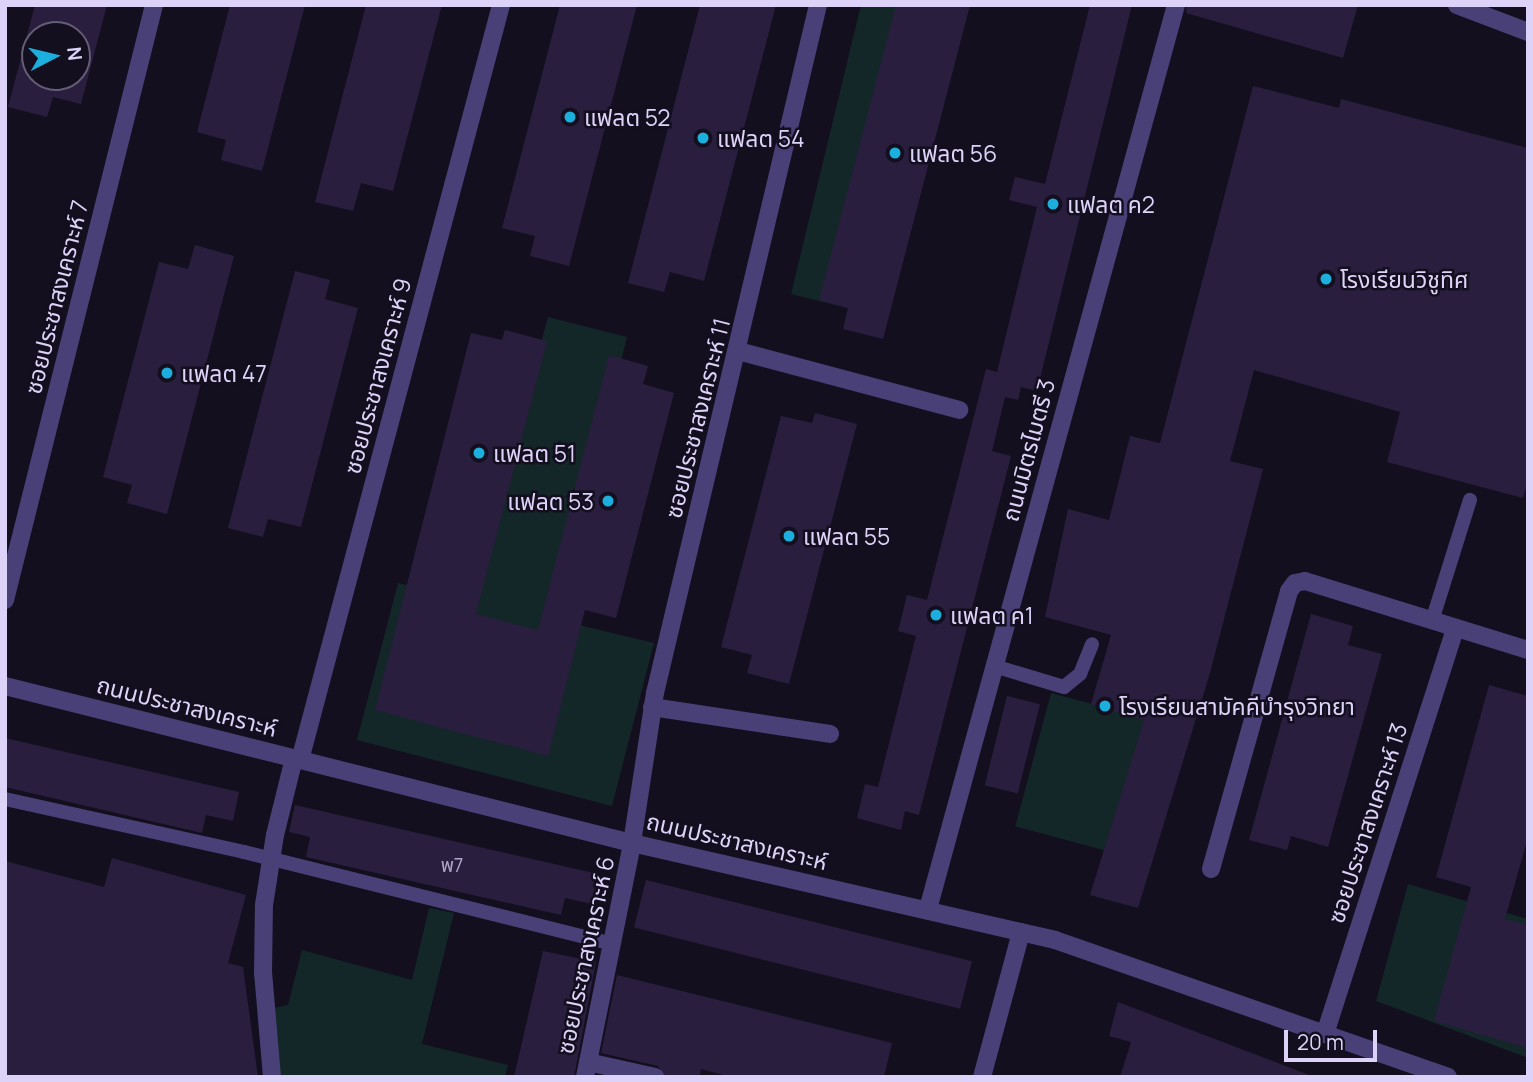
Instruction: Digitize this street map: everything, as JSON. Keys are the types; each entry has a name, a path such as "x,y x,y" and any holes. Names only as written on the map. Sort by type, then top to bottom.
{"street":[{"name":"ซอยประชาสงเคราะห์ 7","path":"5,600 154,5"},
{"name":"ซอยประชาสงเคราะห์ 9","path":"272,1077 264,973 264,905 271,858 501,5"},
{"name":"ซอยประชาสงเคราะห์ 11","path":"632,843 652,707 818,5"},
{"name":"ถนนมิตรไมตรี 3","path":"928,909 1176,5"},
{"path":"1457,5 1528,32"},
{"path":"738,351 959,410"},
{"path":"1210,869 1289,591 1295,583 1305,581 1528,650"},
{"name":"ซอยประชาสงเคราะห์ 13","path":"1325,1034 1455,628"},
{"name":"ถนนประชาสงเคราะห์","path":"5,686 632,843 1021,932 1115,958 1448,1077"},
{"path":"652,707 830,734"},
{"name":"ซอยประชาสงเคราะห์ 6","path":"586,1069 632,843"},
{"path":"982,1077 1021,932"},
{"path":"586,1069 655,1077"}],"lane":[{"path":"1432,621 1471,500"},
{"path":"993,666 1064,687 1080,674 1092,644"},
{"path":"5,799 271,858 612,944"}],"green space":[{"name":"แฟลต 56","path":"861,5 970,5 875,315 791,294"},
{"path":"548,317 627,337 558,620 654,643 612,806 357,740 398,583 472,599"},
{"path":"1051,693 1146,718 1110,852 1015,826"},
{"path":"1408,884 1528,919 1528,1058 1376,1001"},
{"path":"429,908 454,913 422,1044 508,1065 505,1077 277,1077 274,1008 288,1005 302,950 412,980"}],"building":[{"path":"35,5 107,5 91,66 91,21 31,21"},
{"path":"230,5 305,5 262,171 221,160 226,140 197,132"},
{"path":"366,5 442,5 393,191 361,183 353,211 315,202"},
{"name":"แฟลต 52","path":"560,5 637,5 569,266 530,256 535,236 502,228"},
{"name":"แฟลต 54","path":"700,5 776,5 704,281 670,272 664,292 628,283"},
{"name":"แฟลต 56","path":"896,5 970,5 883,339 843,329 848,308 819,300"},
{"path":"1090,5 1132,5 1037,391 1021,387 1018,400 1005,397 992,451 1011,456 919,815 905,811 901,830 857,818 865,784 878,787 916,636 898,631 907,595 927,600 986,369 997,372 1037,207 1009,200 1015,177 1045,184"},
{"path":"1187,5 1358,5 1343,58 1186,13"},
{"path":"21,58 21,91 84,91 81,104 53,97 47,117 8,107"},
{"path":"1253,86 1339,108 1341,99 1528,148 1528,480 1523,498 1387,462 1400,412 1254,370 1230,461 1263,469 1210,673 1138,908 1090,895 1144,720 1091,704 1111,635 1045,617 1068,509 1109,520 1130,436 1160,443"},
{"name":"แฟลต 47","path":"195,245 234,256 167,514 127,503 132,485 103,477 159,262 188,269"},
{"path":"295,271 330,280 325,299 358,308 301,527 268,519 263,537 228,528"},
{"path":"505,330 547,341 476,614 538,630 609,355 648,366 643,384 674,393 616,618 585,610 548,756 375,710 471,333 502,340"},
{"name":"แฟลต 55","path":"815,413 857,424 789,684 747,673 752,655 721,647 781,416 812,423"},
{"path":"1311,614 1353,626 1348,645 1382,654 1328,847 1291,836 1287,850 1249,840"},
{"path":"1489,685 1528,696 1528,837 1505,919 1528,925 1528,1048 1434,1021 1471,887 1436,877"},
{"path":"1007,696 1040,704 1018,793 985,785"},
{"path":"5,738 239,792 233,821 206,815 202,833 5,787"},
{"path":"295,805 598,874 592,904 565,898 561,915 306,857 310,837 289,832"},
{"path":"112,858 246,895 228,963 243,967 258,1077 5,1077 5,861 104,887"},
{"path":"646,880 972,961 960,1009 634,928"},
{"path":"543,951 596,962 574,1077 514,1077"},
{"path":"617,975 892,1043 884,1077 731,1077 701,1069 700,1077 666,1077 658,1066 601,1053"},
{"path":"1118,1002 1309,1077 1120,1077 1131,1042 1109,1036"}],"place":[{"name":"แฟลต 52","path":"570,117"},
{"name":"แฟลต 54","path":"703,138"},
{"name":"แฟลต 56","path":"895,153"},
{"name":"แฟลต ค2","path":"1053,204"},
{"name":"โรงเรียนวิชูทิศ","path":"1326,279"},
{"name":"แฟลต 47","path":"167,373"},
{"name":"แฟลต 51","path":"479,453"},
{"name":"แฟลต 53","path":"608,501"},
{"name":"แฟลต 55","path":"789,536"},
{"name":"แฟลต ค1","path":"936,615"},
{"name":"โรงเรียนสามัคคีบํารุงวิทยา","path":"1105,706"}]}
